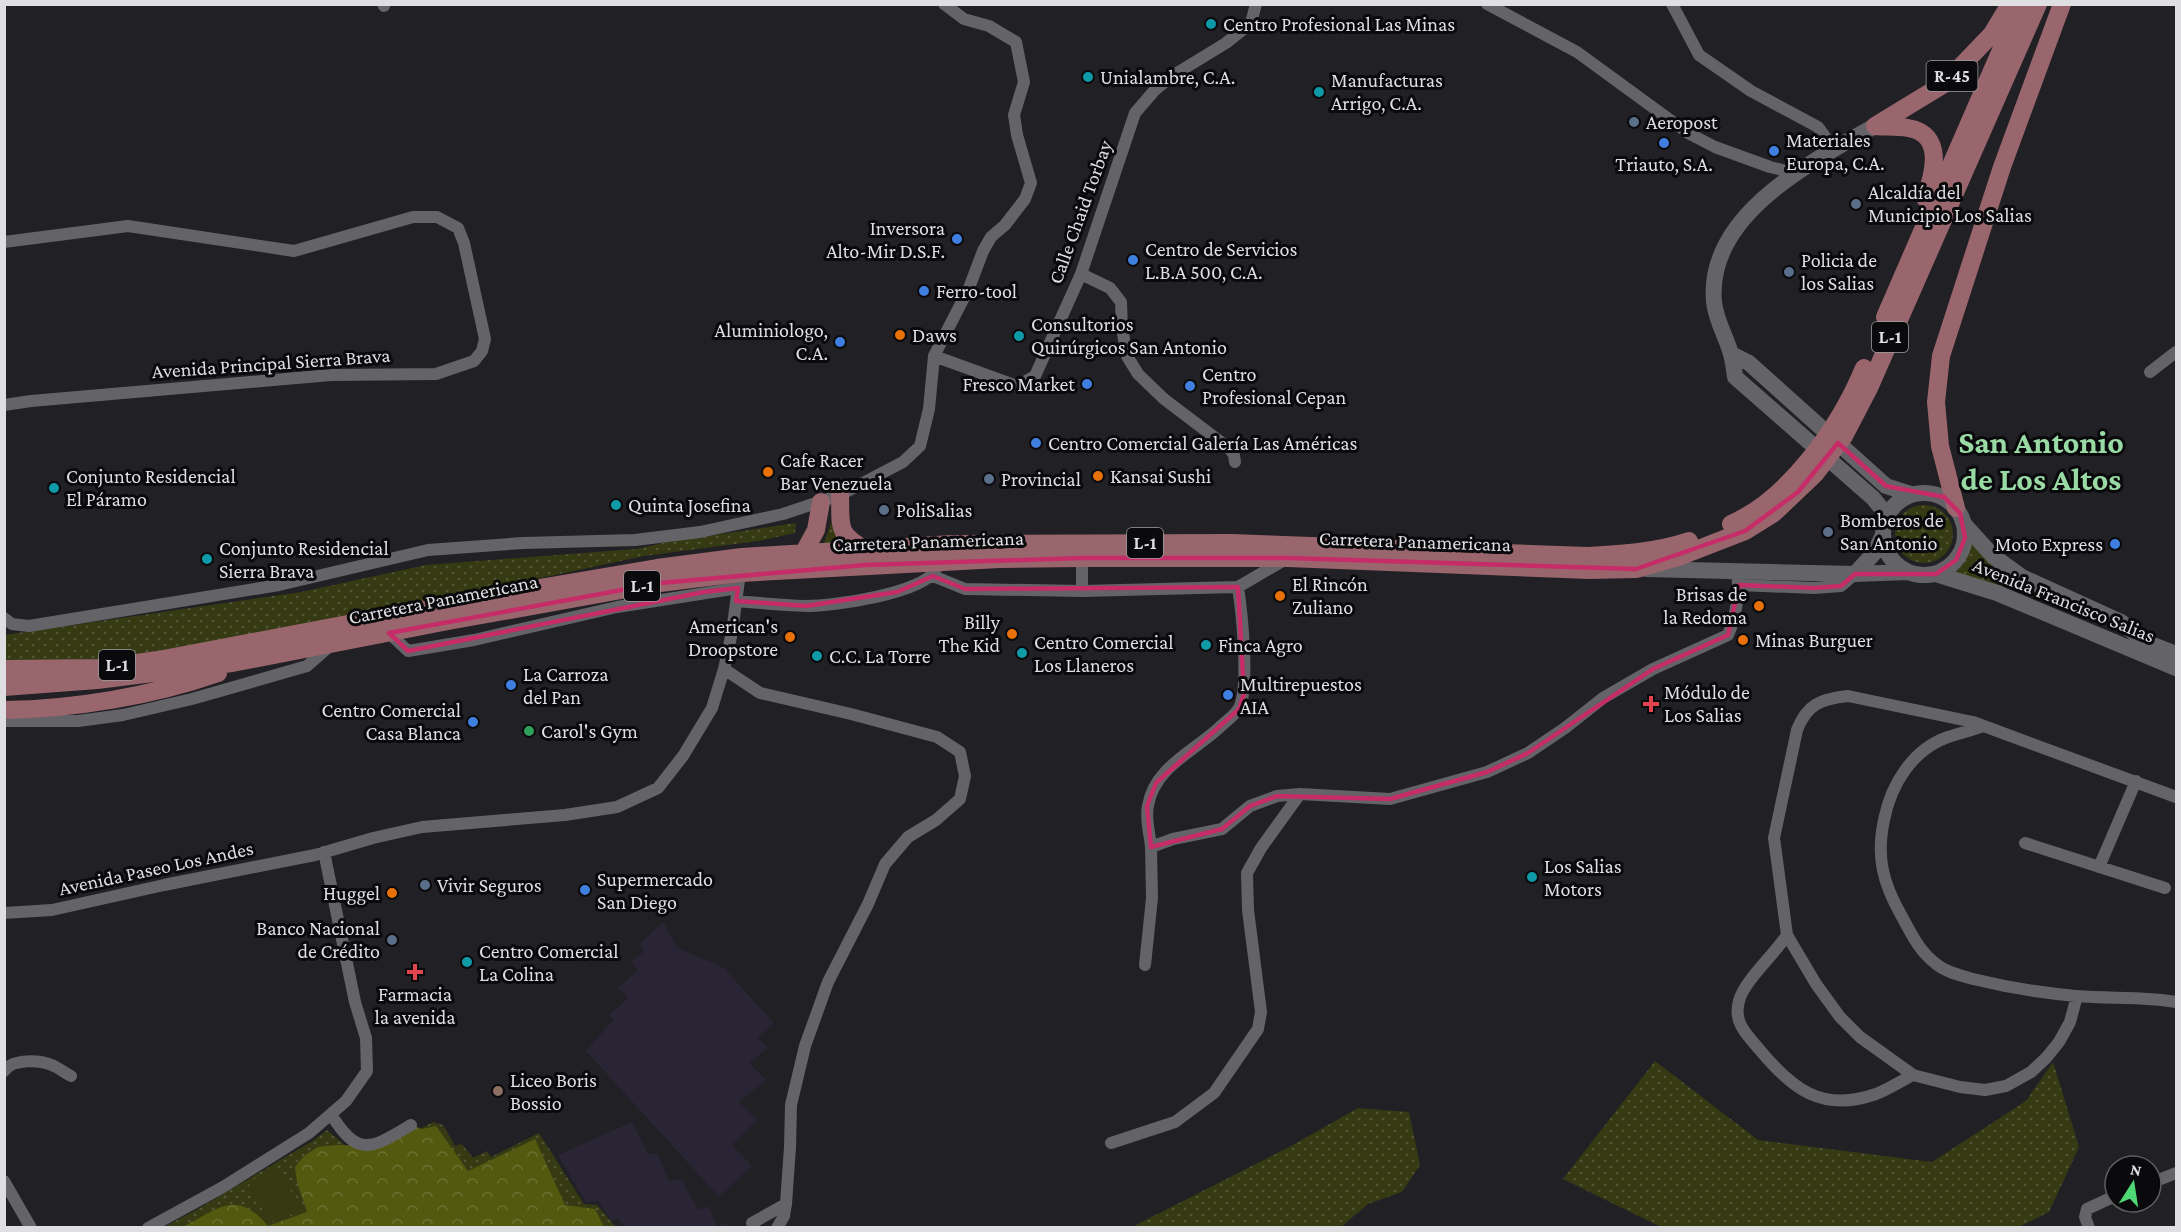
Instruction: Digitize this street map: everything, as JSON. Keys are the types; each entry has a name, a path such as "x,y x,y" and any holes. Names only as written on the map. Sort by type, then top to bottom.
{"main road":[{"name":"R-45","path":"1875,126 1944,84 1992,34 2010,4"},
{"name":"Carretera Panamericana","path":"4,669 101,668 158,660 522,591 657,568 804,552 952,544 1231,543 1588,556 1628,554 1674,546 1740,520 1775,495 1791,481 1835,423 1859,379 2021,4"},
{"name":"Carretera Panamericana","path":"4,687 97,681 262,658 448,621 660,583 935,569 1082,558 1287,558 1589,570 1636,569 1678,557 1745,531 1774,513 1815,474 1844,436 1869,387 2038,4"},
{"path":"1956,508 1940,446 1936,402 1941,356 2002,167 2062,4"},
{"name":"L-1","path":"1875,126 1909,128 1921,133 1929,140 1934,153 1934,174 1919,212 1913,253"},
{"path":"840,495 841,529 848,540 866,550"},
{"path":"804,552 816,530 821,502"},
{"name":"L-1","path":"4,710 36,709 120,697 197,680 262,658"}],"street":[{"path":"4,618 12,624 28,626 279,585 428,550 523,543 635,540 700,532 783,514 821,502 840,495 903,462 920,446 929,409 934,356 969,288 983,251 991,237 1005,225 1025,199 1031,183 1017,135 1014,115 1024,82 1016,42 989,26 964,19 944,4"},
{"name":"Calle Chaid Torbay","path":"934,356 1017,386 1035,376 1081,274 1135,113 1154,91 1173,76 1226,43 1251,23 1256,4"},
{"path":"1487,4 1577,52 1688,133 1715,147 1770,167 1795,173"},
{"path":"1672,4 1699,56 1751,91 1818,127 1833,149"},
{"name":"R-45","path":"1875,126 1795,173 1745,215 1731,234 1722,255 1716,278 1714,301 1719,326 1731,354 1735,377 1873,498 1886,514"},
{"name":"Avenida Principal Sierra Brava","path":"4,242 128,226 294,251 413,217 437,217 459,228 485,339 482,351 474,361 436,374 331,375 4,405"},
{"path":"1081,274 1110,288 1121,302 1122,328 1127,356 1138,374 1164,399 1230,449 1235,462"},
{"path":"2150,372 2176,352"},
{"path":"1731,354 1749,363 1886,486 1911,494"},
{"path":"1636,569 1738,578 1908,572 1922,575 1936,574 1956,560 1965,538 1965,525 1956,508 1944,497 1928,492 1911,494 1897,502 1886,514 1882,525 1886,552 1895,564 1908,572"},
{"name":"Avenida Francisco Salias","path":"1965,525 1993,556 2022,577 2121,622 2145,642 2176,654"},
{"path":"1855,574 1875,552 1882,537"},
{"path":"1082,558 1082,591"},
{"path":"736,601 806,606 859,600 897,592 935,569 965,589 1082,591 1238,587 1287,558"},
{"name":"Avenida Francisco Salias","path":"1936,574 1996,593 2176,668"},
{"path":"1151,847 1173,839 1222,829 1250,806 1277,796 1300,794 1390,799 1487,772 1528,753 1613,692 1653,669 1728,635 1732,626 1738,578"},
{"name":"Avenida Paseo Los Andes","path":"4,913 52,910 320,854 422,826 565,816 617,807 658,788 683,756 712,708 724,669 739,580"},
{"path":"1145,965 1152,898 1147,807 1156,783 1184,753 1216,731 1239,709 1244,694 1243,616 1238,587"},
{"path":"4,721 78,721 123,715 192,699 307,666 333,643"},
{"path":"724,669 760,693 852,714 937,737 960,752 965,776 960,799 936,820 908,837 885,864 868,904 828,982 805,1046 791,1105 786,1204 784,1216 777,1227"},
{"path":"2077,996 2070,1022 2059,1042 2046,1058 2031,1072 2006,1086 1985,1090 1960,1087 1913,1076 1860,1037 1840,1017 1816,984 1787,935 1774,838 1802,716 1814,705 1831,698 1848,696 1972,722 2176,797"},
{"path":"1983,726 1946,737 1928,748 1904,772 1886,808 1882,831 1882,869 1888,892 1920,949 1936,965 1989,983 2077,996 2176,1002"},
{"path":"2099,867 2136,781"},
{"path":"1111,1143 1175,1122 1189,1113 1214,1093 1258,1029 1261,1012 1248,910 1247,873 1261,848 1300,794"},
{"path":"2025,843 2165,888"},
{"path":"148,1227 223,1187 309,1133 346,1101 367,1071 366,1038 355,1002 320,854"},
{"path":"1787,935 1776,952 1743,989 1738,1002 1737,1014 1740,1027 1780,1074 1800,1089 1816,1097 1834,1100 1877,1094 1913,1076"},
{"path":"4,1071 8,1066 23,1061 52,1065 71,1076"},
{"path":"331,1114 341,1131 357,1145 372,1146 411,1125"},
{"path":"4,1181 31,1227"},
{"path":"2089,1227 2085,1217 2087,1209 2103,1202"},
{"path":"752,1223 786,1204"}],"highlighted area":[{"path":"1838,443 1886,486 1944,497 1960,513 1965,538 1956,560 1936,574 1855,574 1841,586 1814,588 1739,585 1728,635 1653,669 1528,753 1487,772 1390,799 1277,796 1250,806 1222,829 1151,847 1147,806 1156,783 1239,709 1244,694 1238,587 965,589 933,576 897,592 806,606 736,601 738,588 704,592 408,651 389,633 660,583 865,565 1082,558 1288,558 1636,569 1745,531 1798,492"}],"shaded area":[{"path":"663,922 678,948 724,968 774,1023 757,1038 768,1048 749,1063 766,1080 739,1102 757,1120 732,1145 752,1166 719,1197 586,1051 613,1020 609,1015 628,998 618,988 638,970 631,962 643,952 640,944"},
{"path":"632,1122 648,1154 658,1154 669,1181 682,1180 698,1210 708,1206 718,1227 624,1227 619,1219 610,1220 599,1201 586,1203 558,1155"},
{"path":"726,1222 729,1227 718,1227"}],"green space":[{"path":"1924,505 1940,510 1948,518 1953,534 1948,550 1940,558 1924,563 1908,558 1900,550 1895,534 1900,518 1908,510"},
{"path":"832,520 843,545 823,546"},
{"path":"796,523 795,533 758,541 644,556 382,612 186,648 78,662 5,662 4,635 301,592 426,565 636,549 667,542"},
{"path":"1972,543 2091,621 2016,590 1950,574 1968,555"},
{"path":"1655,1061 1758,1140 1932,1162 2026,1101 2053,1062 2079,1147 2049,1212 2019,1227 1661,1227 1563,1179"},
{"path":"1358,1108 1409,1112 1420,1165 1402,1192 1368,1204 1341,1227 1132,1227 1291,1146"},
{"path":"433,1122 443,1125 455,1146 462,1144 473,1158 487,1151 491,1157 539,1133 584,1204 597,1205 616,1227 162,1228 314,1140 327,1130 352,1151 399,1140"},
{"path":"411,1125 422,1129 436,1126 468,1171 535,1139 565,1205 595,1209 604,1227 180,1228 226,1206 246,1207 268,1226 307,1212 297,1182 295,1167 304,1156 318,1147 372,1146"},
{"path":"279,1168 301,1211 269,1223 248,1182"}],"place":[{"name":"Centro Profesional Las Minas","path":"1211,24"},
{"name":"Unialambre, C.A.","path":"1088,77"},
{"name":"Manufacturas Arrigo, C.A.","path":"1319,92"},
{"name":"Aeropost","path":"1634,122"},
{"name":"Triauto, S.A.","path":"1664,143"},
{"name":"Materiales Europa, C.A.","path":"1774,151"},
{"name":"Alcaldía del Municipio Los Salias","path":"1856,204"},
{"name":"Inversora Alto-Mir D.S.F.","path":"957,239"},
{"name":"Centro de Servicios L.B.A 500, C.A.","path":"1133,260"},
{"name":"Policia de los Salias","path":"1789,272"},
{"name":"Ferro-tool","path":"924,291"},
{"name":"Daws","path":"900,335"},
{"name":"Consultorios Quirúrgicos San Antonio","path":"1019,336"},
{"name":"Aluminiologo, C.A.","path":"840,342"},
{"name":"Fresco Market","path":"1087,384"},
{"name":"Centro Profesional Cepan","path":"1190,386"},
{"name":"Centro Comercial Galería Las Américas","path":"1036,443"},
{"name":"Cafe Racer Bar Venezuela","path":"768,472"},
{"name":"Kansai Sushi","path":"1098,476"},
{"name":"Provincial","path":"989,479"},
{"name":"Conjunto Residencial El Páramo","path":"54,488"},
{"name":"Quinta Josefina","path":"616,505"},
{"name":"PoliSalias","path":"884,510"},
{"name":"Bomberos de San Antonio","path":"1828,532"},
{"name":"Moto Express","path":"2115,544"},
{"name":"Conjunto Residencial Sierra Brava","path":"207,559"},
{"name":"El Rincón Zuliano","path":"1280,596"},
{"name":"Brisas de la Redoma","path":"1759,606"},
{"name":"Billy The Kid","path":"1012,634"},
{"name":"American's Droopstore","path":"790,637"},
{"name":"Minas Burguer","path":"1743,640"},
{"name":"Finca Agro","path":"1206,645"},
{"name":"Centro Comercial Los Llaneros","path":"1022,653"},
{"name":"C.C. La Torre","path":"817,656"},
{"name":"La Carroza del Pan","path":"511,685"},
{"name":"Multirepuestos AIA","path":"1228,695"},
{"name":"Módulo de Los Salias","path":"1651,704"},
{"name":"Centro Comercial Casa Blanca","path":"473,722"},
{"name":"Carol's Gym","path":"529,731"},
{"name":"Los Salias Motors","path":"1532,877"},
{"name":"Vivir Seguros","path":"425,885"},
{"name":"Supermercado San Diego","path":"585,890"},
{"name":"Huggel","path":"392,893"},
{"name":"Banco Nacional de Crédito","path":"392,940"},
{"name":"Centro Comercial La Colina","path":"467,962"},
{"name":"Farmacia la avenida","path":"415,972"},
{"name":"Liceo Boris Bossio","path":"498,1091"}],"district":[{"name":"San Antonio de Los Altos","path":"2041,460"}]}
